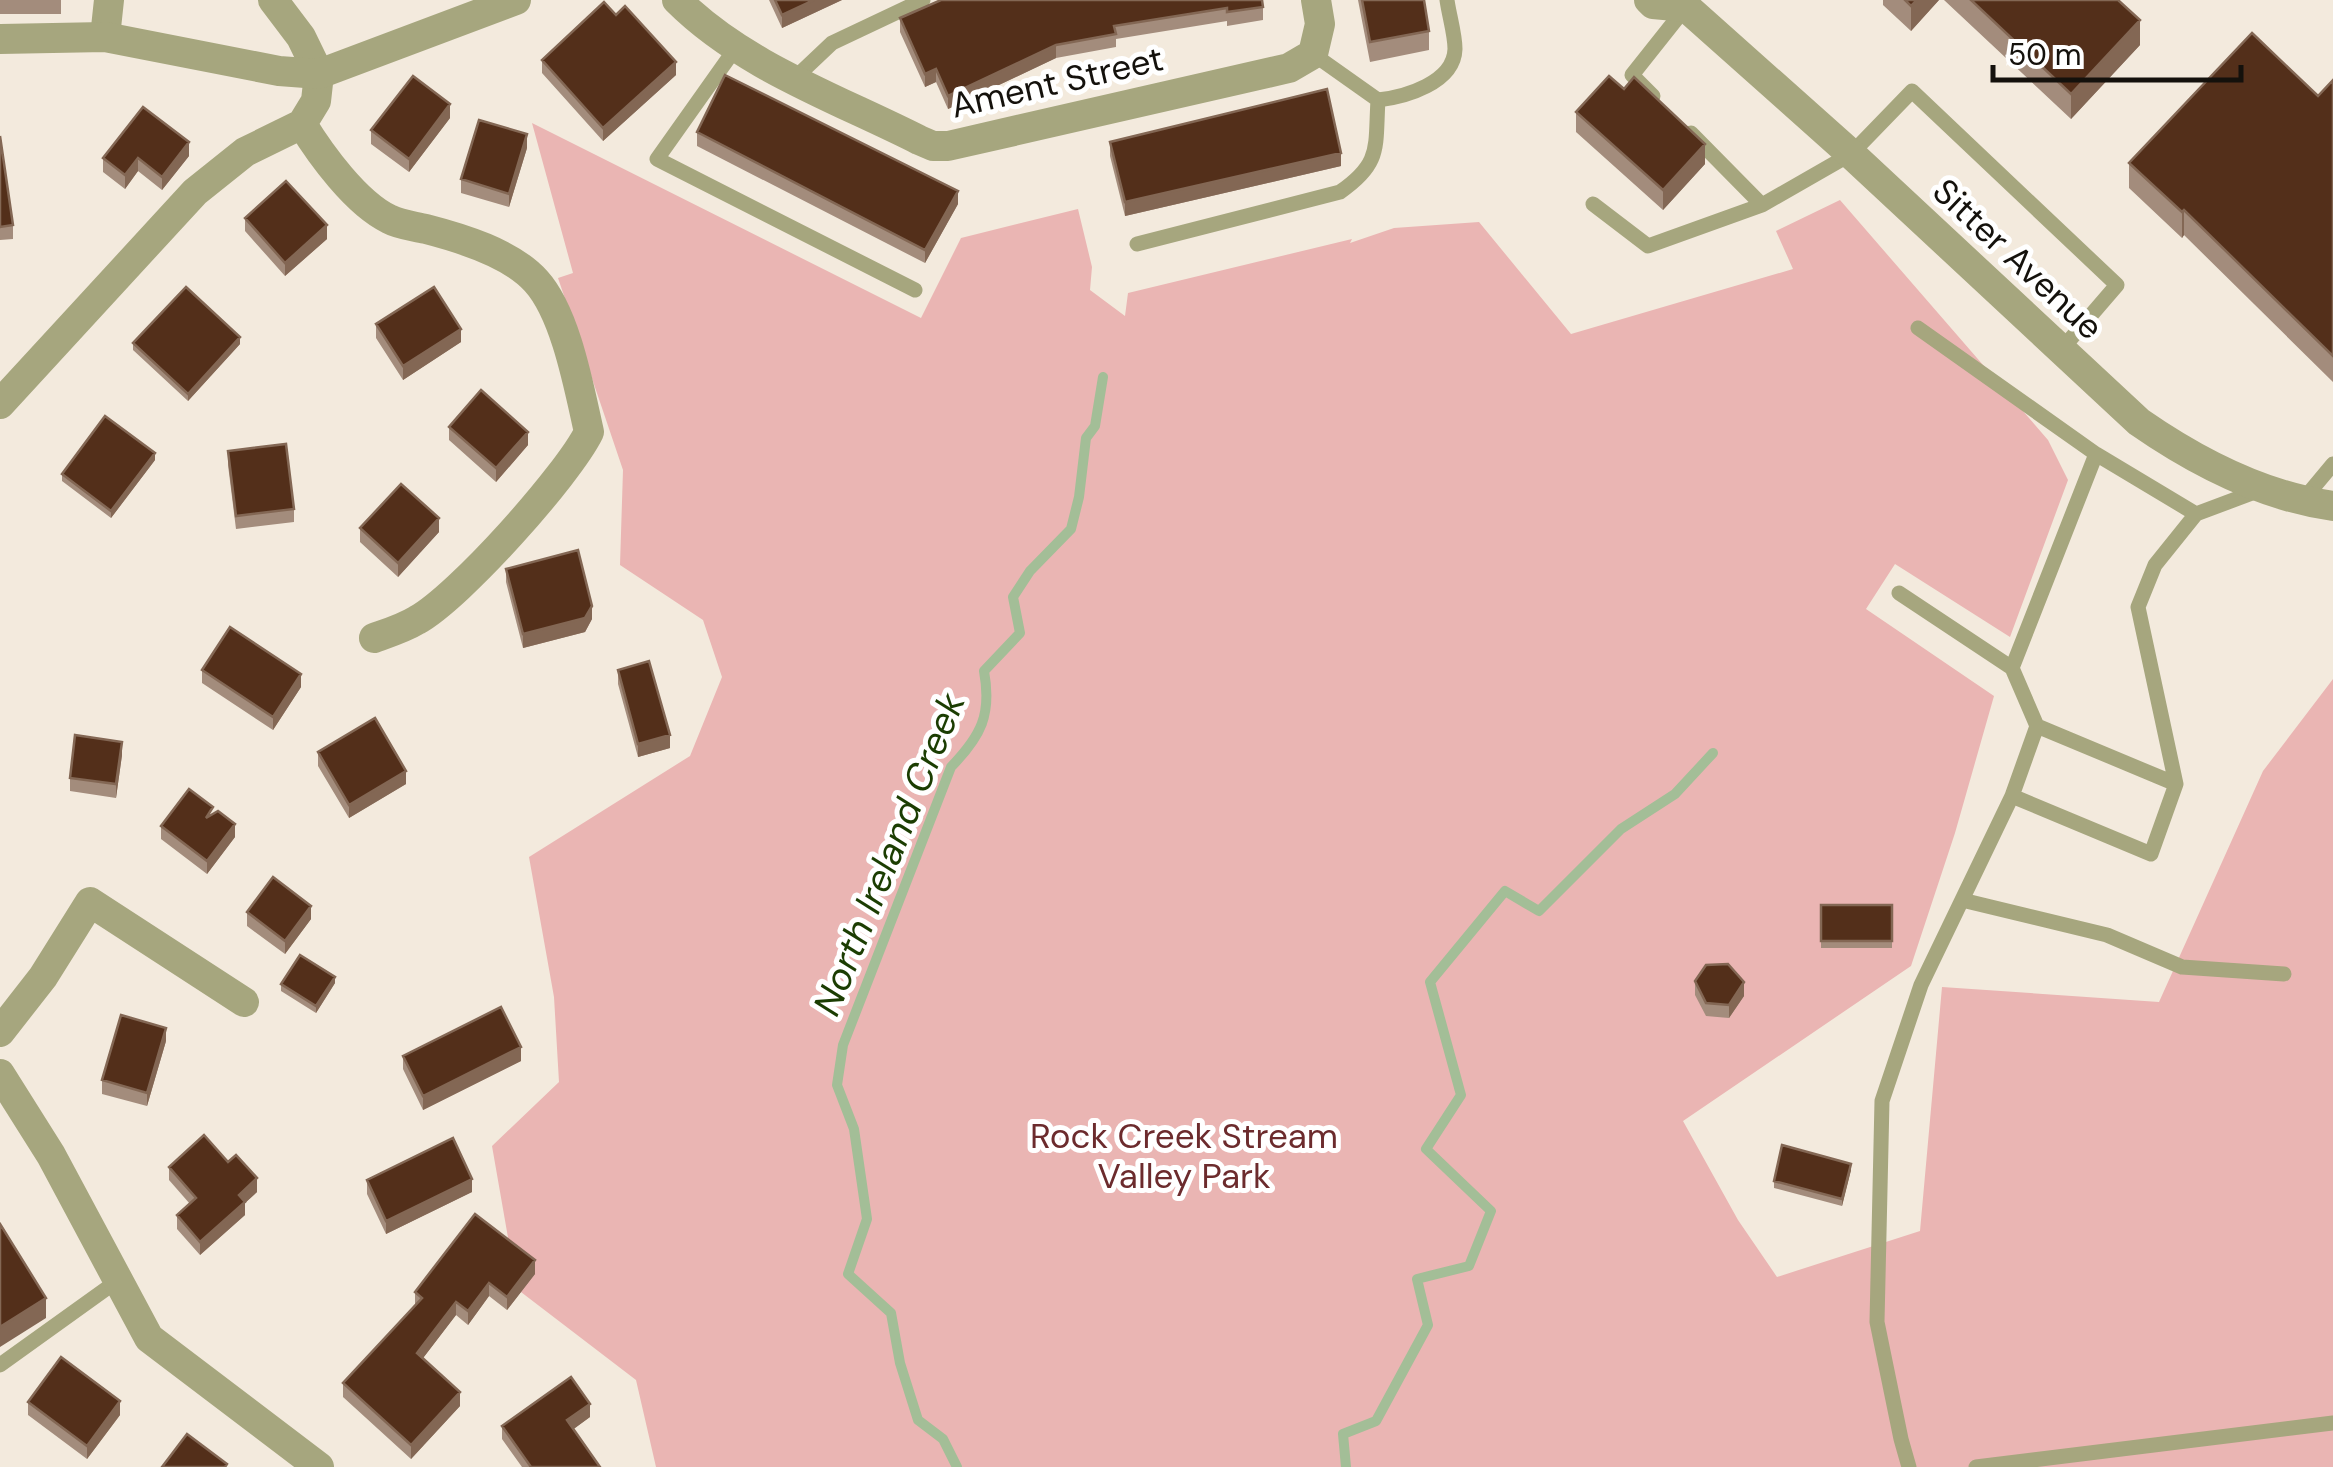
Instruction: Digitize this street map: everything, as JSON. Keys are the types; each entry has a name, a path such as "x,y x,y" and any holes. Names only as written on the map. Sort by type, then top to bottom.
{"street":[{"path":"105,36 109,0"},
{"path":"0,404 195,192 245,152 302,124 316,100 319,74 301,38 272,0"},
{"path":"0,38 105,36 279,71 319,74 516,0"},
{"name":"Ament Street","path":"677,0 735,49 919,140 948,146 1289,68 1313,54"},
{"path":"1313,54 1320,24 1316,0"},
{"path":"1649,0 1653,4 1686,4"},
{"name":"Sitter Avenue","path":"1686,4 2140,422 2185,454 2264,488 2318,503"},
{"path":"302,124 317,148 370,208 392,221 480,247 520,267 536,280 555,314 589,432 579,452 547,491 462,583 419,620 374,638"},
{"path":"0,1032 43,977 90,902 244,1002"},
{"path":"0,1074 51,1155 149,1338 319,1467"}],"lane":[{"path":"795,78 832,43 923,0"},
{"path":"1313,54 1378,100 1419,90 1443,74 1455,53 1447,0"},
{"path":"1671,114 1632,75 1686,4"},
{"path":"735,49 657,159 915,290"},
{"path":"1592,204 1648,246 1762,204 1851,154 1912,91 2116,285 2061,350"},
{"path":"1137,244 1340,192 1361,177 1374,158 1378,100"},
{"path":"1684,127 1762,204"},
{"path":"1918,328 2096,454 2196,514"},
{"path":"2012,668 2096,454"},
{"path":"2318,503 2333,464"},
{"path":"2012,796 2151,854 2176,784 2138,608 2155,565 2196,514 2264,488"},
{"path":"1900,593 2012,668 2037,726 2012,796 1921,985 1882,1102 1877,1322 1909,1467"},
{"path":"2037,726 2176,784"},
{"path":"1962,900 2107,935 2182,968 2284,974"},
{"path":"0,1365 117,1281"},
{"path":"1976,1467 2333,1423"}],"green space":[{"name":"Rock Creek Stream Valley Park","path":"532,123 921,318 961,238 1078,209 1092,267 1090,290 1125,316 1128,293 1352,239 1350,243 1394,228 1479,222 1571,334 1793,269 1776,231 1840,200 2048,440 2068,480 2010,637 1895,564 1866,609 1994,696 1911,966 1683,1121 1738,1220 1777,1277 1920,1231 1942,987 2159,1002 2263,771 2333,679 2333,1467 656,1467 636,1380 517,1289 492,1146 559,1082 554,997 529,857 690,756 722,677 703,620 620,565 623,470 558,278 573,273"}],"building":[{"path":"775,0 814,0 782,15"},
{"path":"941,0 1262,0 1263,7 1227,12 1227,8 1114,26 1116,34 1056,45 948,96 936,69 925,74 900,18"},
{"path":"1362,0 1424,0 1429,31 1370,42"},
{"path":"1971,0 2118,0 2140,20 2071,94"},
{"path":"604,2 616,15 625,6 676,62 603,128 542,60"},
{"path":"2252,33 2318,96 2333,80 2333,356 2184,210 2129,163"},
{"path":"725,75 958,191 925,250 697,132"},
{"path":"413,76 450,104 409,159 371,130"},
{"path":"1609,76 1624,89 1634,77 1705,144 1663,190 1576,112"},
{"path":"1327,89 1341,153 1125,202 1110,142"},
{"path":"143,107 189,142 162,177 138,158 125,175 103,158"},
{"path":"479,120 527,134 509,194 461,179"},
{"path":"0,136 13,225 0,227"},
{"path":"286,181 327,225 285,263 245,218"},
{"path":"186,287 240,337 188,394 133,343"},
{"path":"434,287 461,329 403,366 376,324"},
{"path":"481,390 528,432 496,468 449,427"},
{"path":"105,416 155,453 111,511 62,474"},
{"path":"286,444 294,509 236,516 228,451"},
{"path":"401,484 439,518 398,563 360,528"},
{"path":"578,550 592,606 585,618 523,634 506,569"},
{"path":"230,627 301,674 273,717 202,670"},
{"path":"649,661 670,735 638,744 618,670"},
{"path":"375,718 406,771 349,805 318,752"},
{"path":"75,735 122,742 116,784 70,778"},
{"path":"189,789 213,807 206,818 218,811 235,824 207,861 161,826"},
{"path":"273,877 311,906 285,941 247,912"},
{"path":"1821,905 1892,905 1892,941 1821,941"},
{"path":"300,955 335,977 316,1006 281,984"},
{"path":"1728,964 1744,982 1729,1005 1706,1003 1695,981 1706,965"},
{"path":"501,1007 521,1047 423,1096 403,1056"},
{"path":"121,1015 166,1028 147,1093 102,1080"},
{"path":"204,1135 228,1162 236,1155 257,1178 239,1195 245,1202 200,1242 177,1215 196,1198 169,1167"},
{"path":"453,1138 472,1179 386,1221 367,1180"},
{"path":"1782,1145 1851,1164 1842,1199 1774,1181"},
{"path":"475,1214 535,1260 507,1297 489,1283 468,1311 456,1302 417,1353 460,1392 411,1445 343,1383 422,1298 415,1292"},
{"path":"0,1224 46,1298 0,1327"},
{"path":"61,1357 120,1401 87,1446 28,1402"},
{"path":"571,1377 590,1404 567,1420 600,1467 531,1467 502,1426"},
{"path":"187,1434 227,1464 225,1467 162,1467"}],"waterway":[{"name":"North Ireland Creek","path":"957,1467 943,1439 918,1420 900,1363 891,1313 848,1274 867,1219 854,1129 837,1085 843,1045 951,767 982,724 986,700 984,671 1020,633 1013,597 1030,571 1071,529 1086,438 1095,426 1103,377"},
{"path":"1346,1467 1343,1434 1376,1421 1428,1325 1417,1279 1469,1266 1491,1211 1426,1149 1461,1095 1430,982 1505,891 1539,911 1621,829 1675,794 1713,753"}]}
